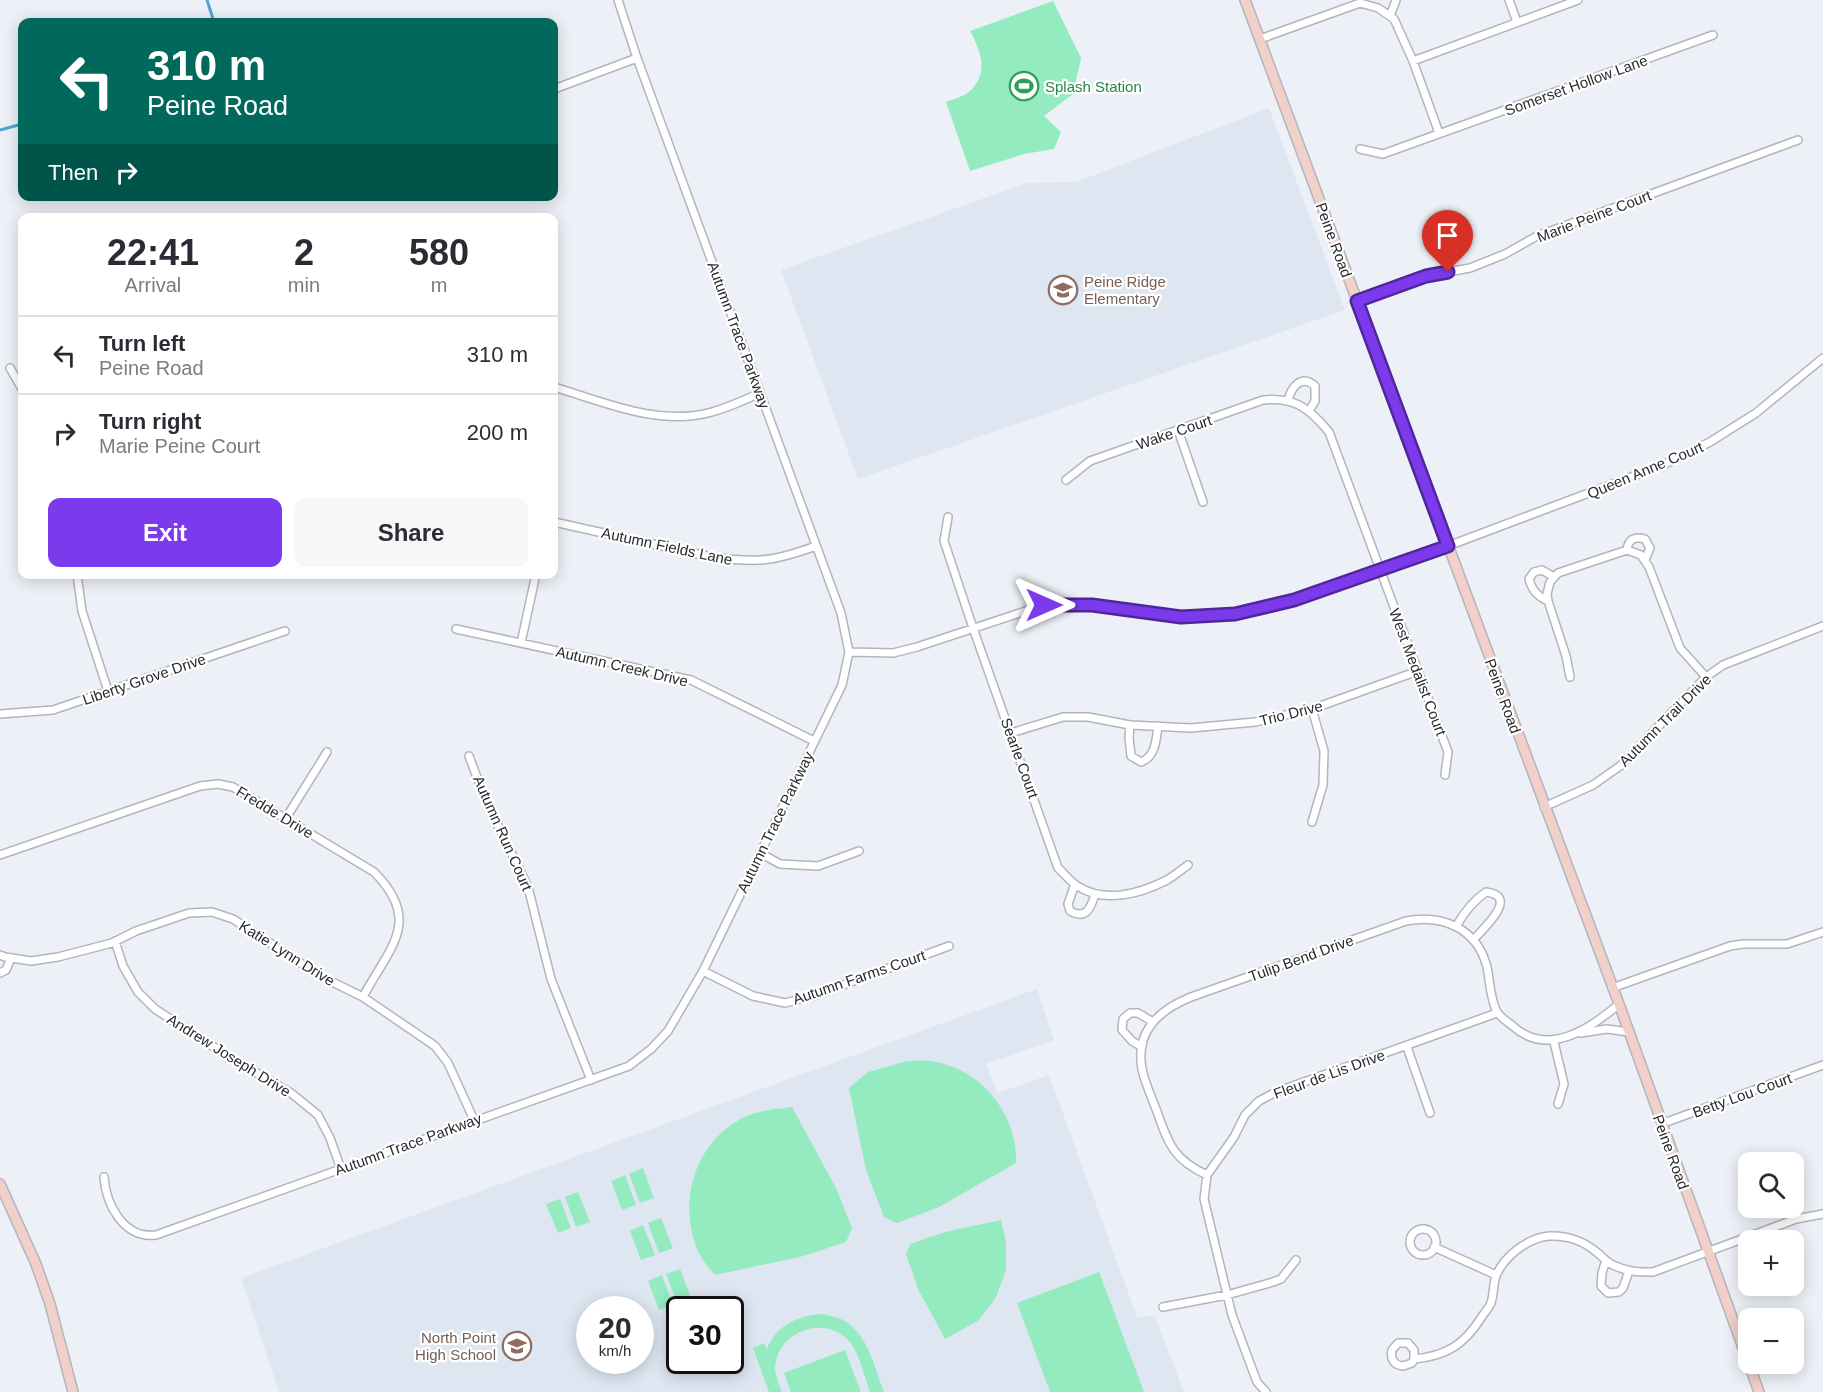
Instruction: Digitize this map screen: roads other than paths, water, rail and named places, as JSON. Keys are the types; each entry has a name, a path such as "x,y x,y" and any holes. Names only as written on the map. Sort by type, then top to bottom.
{"street":[{"name":"Autumn Trace Parkway","path":"104,1177 109,1199 119,1219 134,1232 148,1236 163,1234 629,1066 651,1049 668,1031 703,971 842,685 849,652 842,613 637,58 618,0"},
{"name":"Peine Road","path":"1245,0 1619,1004 1759,1392"},
{"path":"1390,16 1396,0"},
{"path":"1509,0 1517,22"},
{"path":"1413,61 1578,0"},
{"path":"1260,39 1360,3 1369,3 1394,19 1413,61 1439,133"},
{"name":"Somerset Hollow Lane","path":"1360,150 1383,154 1713,35"},
{"path":"558,88 637,58"},
{"name":"Marie Peine Court","path":"1357,301 1426,276 1470,268 1505,255 1537,236 1798,140"},
{"name":"Queen Anne Court","path":"849,652 893,652 917,647 1044,605 1092,605 1181,617 1235,614 1294,600 1448,546 1663,465 1710,442 1756,413 1823,358"},
{"path":"10,368 18,382"},
{"path":"1288,401 1290,391 1296,385 1303,381 1310,381 1315,386 1316,393 1309,411"},
{"path":"558,388 648,415 683,417 712,412 760,393"},
{"name":"Wake Court","path":"1066,480 1090,461 1263,400 1280,398 1305,407 1329,432 1380,570"},
{"path":"1178,430 1203,502"},
{"name":"Searle Court","path":"948,517 944,541 1058,867 1075,884 1095,894 1123,895 1166,881 1188,865"},
{"name":"Autumn Fields Lane","path":"558,523 737,560 763,561 782,558 816,546"},
{"path":"1627,550 1631,539 1638,537 1645,539 1650,548 1645,560"},
{"path":"1570,677 1566,656 1548,601 1547,594 1554,577 1558,573 1627,550 1641,555 1650,567 1680,648 1706,677"},
{"name":"West Medalist Court","path":"1380,570 1448,752 1445,775"},
{"path":"1548,601 1536,594 1529,579 1534,573 1542,570 1554,577"},
{"path":"78,579 82,611 108,691"},
{"path":"521,643 535,579"},
{"name":"Autumn Trail Drive","path":"1544,807 1593,785 1620,766 1706,677 1723,664 1823,626"},
{"name":"Autumn Creek Drive","path":"456,629 691,680 814,741"},
{"name":"Liberty Grove Drive","path":"0,714 53,710 285,631"},
{"name":"Trio Drive","path":"1011,733 1063,717 1088,717 1130,725 1191,728 1255,722 1312,709 1418,671"},
{"path":"1312,709 1324,751 1323,785 1312,822"},
{"path":"1130,725 1131,756 1141,762 1148,759 1155,746 1158,726"},
{"path":"286,818 327,752"},
{"name":"Autumn Run Court","path":"469,756 485,800 528,887 551,979 591,1080"},
{"name":"Fredde Drive","path":"0,855 200,786 218,784 234,787 374,872 394,897 399,913 398,935 392,950 363,998"},
{"path":"760,853 780,864 818,866 859,851"},
{"path":"1075,884 1068,904 1070,910 1075,914 1083,915 1089,911 1095,894"},
{"path":"1473,940 1499,909 1501,901 1495,893 1486,892 1475,900 1464,912 1457,925 1482,951 1497,1013 1523,1035 1554,1042 1576,1034 1608,1029 1629,1032"},
{"name":"Katie Lynn Drive","path":"0,955 31,961 91,950 136,931 189,914 212,912 233,919 322,976 363,998 435,1046 448,1063 474,1120"},
{"name":"Tulip Bend Drive","path":"1207,1175 1192,1168 1176,1154 1166,1137 1142,1072 1140,1055 1144,1039 1153,1022 1171,1006 1191,997 1406,921 1421,918 1457,925"},
{"path":"1612,988 1730,946 1787,945 1823,932"},
{"name":"Andrew Joseph Drive","path":"115,941 123,966 138,992 155,1009 291,1093 318,1115 330,1138 341,1169"},
{"name":"Autumn Farms Court","path":"703,971 753,996 785,1003 813,996 949,946"},
{"path":"0,973 6,970 11,958"},
{"path":"1576,1034 1604,1017 1619,1004"},
{"path":"1142,1047 1132,1041 1122,1030 1123,1019 1130,1013 1138,1013 1153,1022"},
{"name":"Fleur de Lis Drive","path":"1207,1175 1234,1137 1245,1115 1259,1101 1276,1092 1497,1013"},
{"path":"1554,1042 1564,1084 1558,1104"},
{"path":"1407,1047 1430,1113"},
{"name":"Betty Lou Court","path":"1661,1124 1823,1065"},
{"path":"1207,1175 1204,1199 1232,1316 1257,1383 1266,1392"},
{"path":"0,1184 36,1264 50,1304 73,1392"},
{"path":"1414,1359 1432,1357 1449,1351 1473,1331 1490,1304 1496,1275 1508,1258 1524,1245 1549,1236 1581,1241 1606,1260 1629,1271 1653,1272 1796,1219 1823,1214"},
{"path":"1434,1247 1496,1275"},
{"path":"1163,1307 1227,1296 1281,1279 1296,1260"},
{"path":"1606,1260 1601,1286 1608,1293 1619,1292 1623,1288 1629,1271"}],"waterway":[{"path":"207,0 213,18"},
{"path":"0,130 18,125"}],"place":[{"name":"Splash Station","path":"1024,86"},
{"name":"Peine Ridge Elementary","path":"1063,290"},
{"name":"North Point High School","path":"517,1346"}]}
